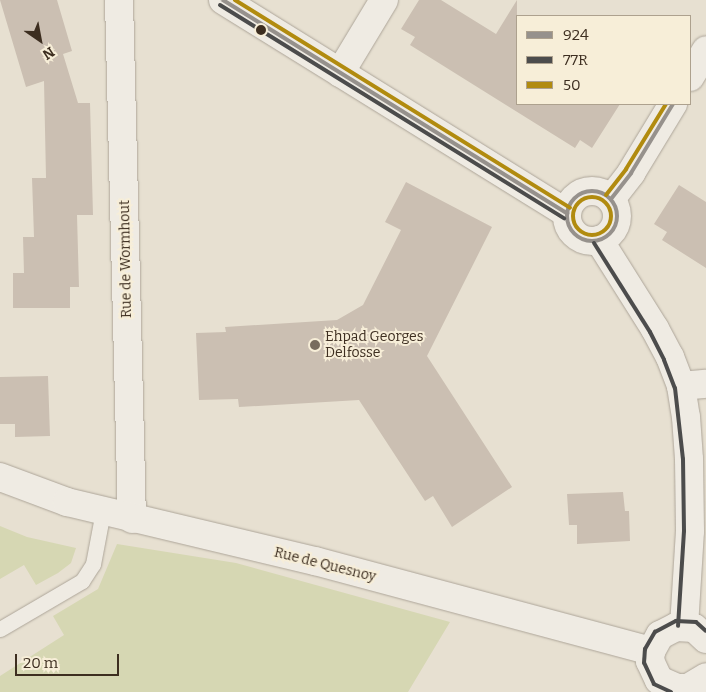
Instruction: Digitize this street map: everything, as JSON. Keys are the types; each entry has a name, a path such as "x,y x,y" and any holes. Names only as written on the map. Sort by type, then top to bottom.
{"street":[{"name":"Rue de Wormhout","path":"119,0 132,519"},
{"path":"223,0 567,213"},
{"path":"340,73 384,0"},
{"path":"691,75 706,50"},
{"path":"611,199 631,173 672,105"},
{"path":"597,191 611,199 615,206 616,223 612,230 599,240 591,241 576,235 567,221 567,213 573,198 580,193 597,191"},
{"path":"599,240 655,329 670,357 693,385 686,417 695,632 676,627 660,635 651,651 652,666 659,680 668,686 694,686"},
{"name":"Rue de Quesnoy","path":"0,478 67,502 315,561 651,651"}],"lane":[{"path":"0,629 82,581 93,564 104,511"}],"green space":[{"path":"0,526 27,537 76,548 71,563 58,573 36,585 24,565 0,579"},
{"path":"117,544 236,563 450,622 408,692 0,692 0,676 64,635 53,616 98,589"}],"building":[{"path":"0,0 57,0 72,51 63,54 78,103 90,103 93,215 77,215 79,287 70,287 70,308 13,308 13,273 24,273 23,237 34,237 32,178 46,178 44,81 26,87"},
{"path":"419,0 441,0 496,34 517,0 516,105 619,105 592,148 580,140 575,148 410,45 415,37 401,29"},
{"name":"Ehpad Georges Delfosse","path":"406,182 492,227 427,356 512,487 452,527 433,496 425,501 359,400 239,407 238,399 199,400 196,333 226,332 225,327 337,320 363,305 401,230 385,222"},
{"path":"679,185 706,202 706,268 662,240 667,232 654,224"},
{"path":"48,376 50,436 15,437 15,424 0,424 0,377"},
{"path":"623,492 625,511 629,511 630,541 577,544 577,525 569,525 567,494"}],"transit line":[{"name":"924","path":"223,0 567,213"},
{"name":"50","path":"235,0 570,208"},
{"name":"77R","path":"220,5 564,218"},
{"name":"50","path":"606,195 626,169 665,105"},
{"name":"924","path":"611,199 631,173 672,105"},
{"name":"924","path":"587,191 597,191 610,198 617,211 617,216 617,221 610,234 597,241 587,241 578,237 571,230 567,221 567,211 571,202 578,195 587,191"},
{"name":"50","path":"592,197 605,203 611,216 605,229 592,235 579,229 573,216 579,203 592,197"},
{"name":"77R","path":"594,243 650,332 675,388 683,459 684,531 678,626"},
{"name":"77R","path":"671,692 654,684 644,663 645,649 655,632 676,621 696,622 706,631"}],"place":[{"name":"Ehpad Georges Delfosse","path":"315,345"}]}
